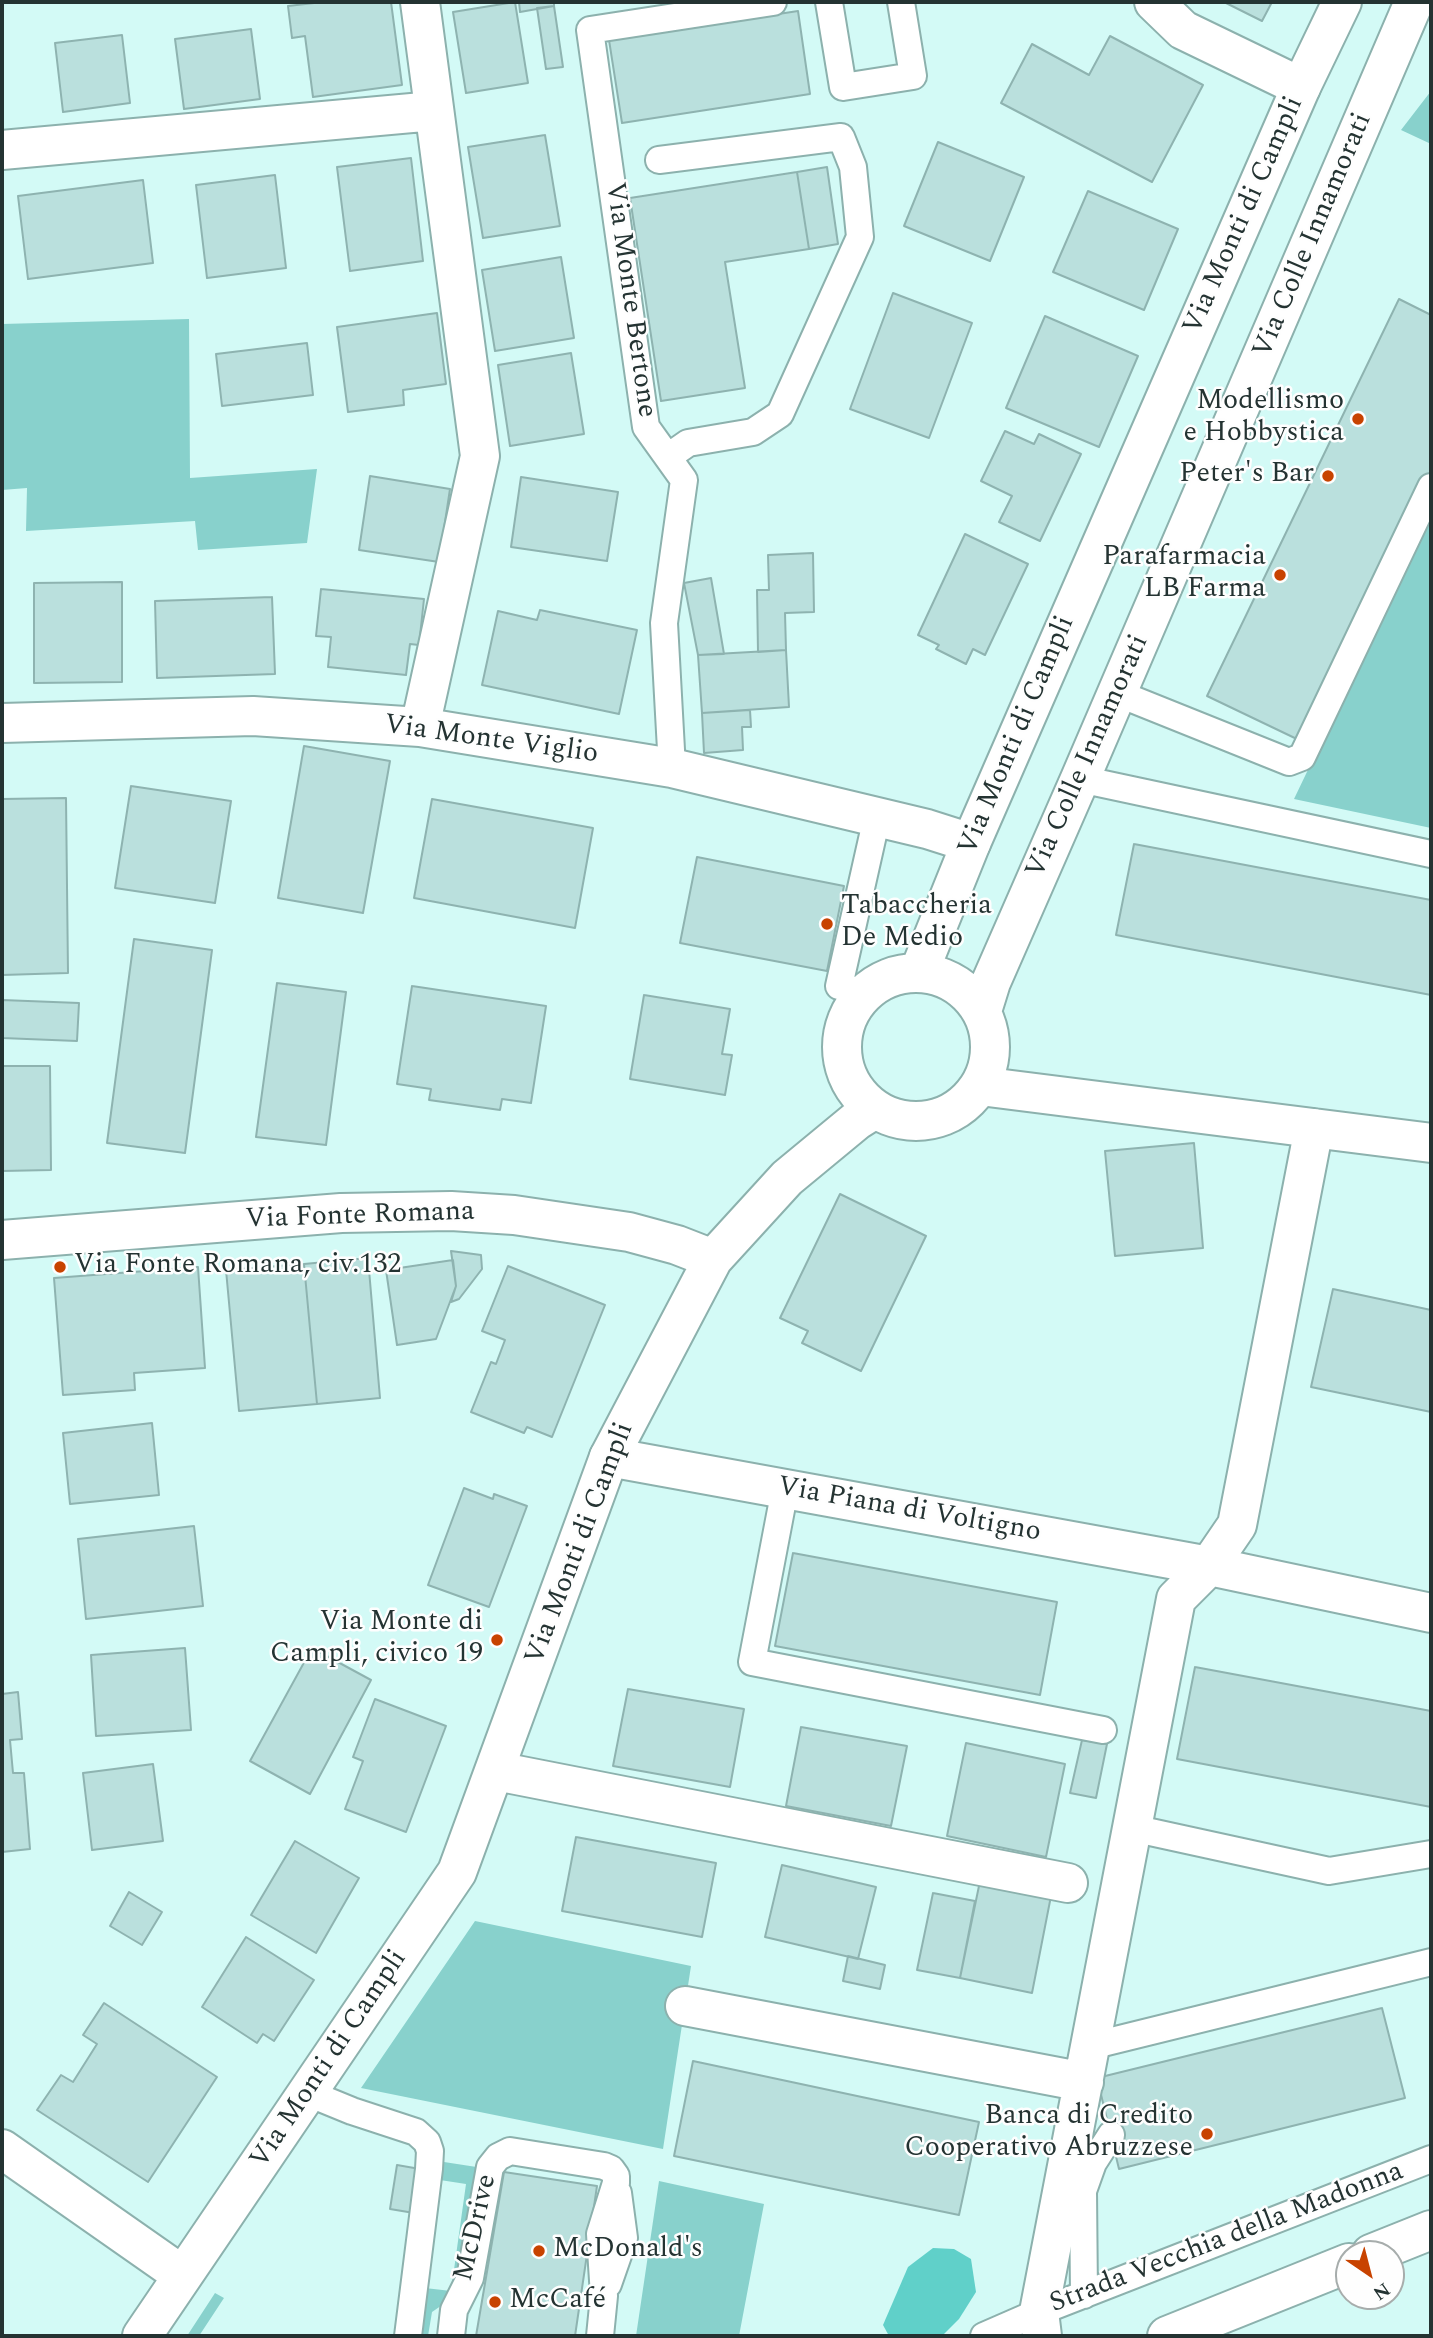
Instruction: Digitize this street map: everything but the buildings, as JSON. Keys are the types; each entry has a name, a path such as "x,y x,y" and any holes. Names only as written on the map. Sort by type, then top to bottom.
{"street":[{"path":"420,2 480,456 420,727"},
{"path":"1154,2 1183,30 1301,87"},
{"name":"Via Monti di Campli","path":"919,972 971,843 1301,87 1342,2"},
{"name":"Via Colle Innamorati","path":"982,1011 991,982 1415,2"},
{"path":"2,150 434,111"},
{"name":"Via Monte Viglio","path":"2,723 253,716 420,727 672,768 927,829 971,843"},
{"path":"919,972 944,978 955,983 982,1011 989,1029 988,1068 980,1086 964,1104 944,1116 932,1120 897,1119 875,1109 864,1100 847,1075 842,1046 848,1017 865,993 890,977 919,972"},
{"path":"980,1086 1431,1143"},
{"name":"Via Monti di Campli","path":"142,2336 457,1872 609,1457 713,1259 787,1178 856,1121 875,1109"},
{"path":"1041,2324 1087,2064 1176,1600 1209,1566 1237,1525 1314,1128"},
{"name":"Via Fonte Romana","path":"2,1240 341,1213 451,1210 514,1215 628,1232 677,1245 713,1259"},
{"name":"Via Piana di Voltigno","path":"609,1457 1209,1566 1431,1613"},
{"path":"496,1771 1068,1883"},
{"path":"685,2006 1087,2064"},
{"path":"2,2148 182,2275"},
{"path":"1405,2240 1431,2230"},
{"path":"1167,2336 1335,2269"}],"lane":[{"name":"Via Monte Bertone","path":"672,768 664,623 684,480 646,427 590,30 773,2"},
{"path":"830,2 843,87 913,76 901,2"},
{"path":"659,160 841,137 853,167 860,237 780,414 753,432 688,443 668,457"},
{"path":"1117,694 1289,762 1302,758 1431,487"},
{"path":"1080,779 1431,854"},
{"path":"865,993 839,986 877,817"},
{"path":"785,1489 752,1662 1103,1730"},
{"path":"1132,1828 1329,1871 1431,1854"},
{"path":"1087,2064 1431,1962"},
{"path":"309,2093 352,2111 416,2132 427,2142 430,2151 429,2169 408,2336"},
{"path":"1084,2295 1083,2191 1093,2163 1111,2136"},
{"name":"McDrive","path":"451,2336 454,2310 470,2278 490,2167 506,2152 515,2152 604,2166 614,2172 616,2183 600,2234 604,2296 600,2336"},
{"name":"Strada Vecchia della Madonna","path":"984,2336 1041,2324 1084,2295 1431,2159"}],"shaded area":[{"path":"1431,91 1431,144 1401,130"},
{"path":"189,319 190,478 317,469 307,543 198,550 195,521 26,531 27,488 2,490 2,324"},
{"path":"1431,513 1431,828 1294,799"},
{"path":"475,1921 691,1966 663,2149 361,2088"},
{"path":"444,2162 483,2168 466,2277 448,2301 432,2312 428,2336 417,2336 425,2288 451,2291 466,2184 440,2180"},
{"path":"659,2181 764,2204 739,2336 636,2336"},
{"path":"933,2248 954,2249 971,2259 976,2292 959,2319 942,2336 889,2336 883,2325 908,2267"},
{"path":"215,2293 224,2298 199,2336 187,2336"}],"place":[{"name":"Modellismo e Hobbystica","path":"1358,419"},
{"name":"Peter's Bar","path":"1328,476"},
{"name":"Parafarmacia LB Farma","path":"1280,575"},
{"name":"Tabaccheria De Medio","path":"827,924"},
{"name":"Via Fonte Romana, civ.132","path":"60,1267"},
{"name":"Via Monte di Campli, civico 19","path":"497,1640"},
{"name":"Banca di Credito Cooperativo Abruzzese","path":"1207,2134"},
{"name":"McDonald's","path":"539,2251"},
{"name":"McCafé","path":"495,2302"}]}
